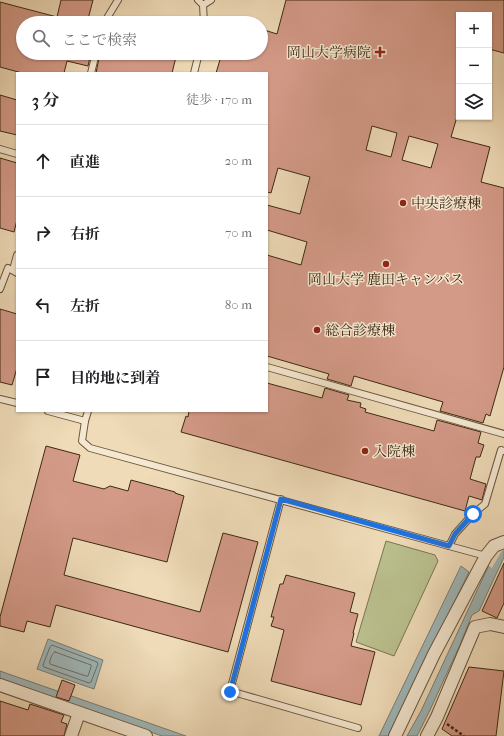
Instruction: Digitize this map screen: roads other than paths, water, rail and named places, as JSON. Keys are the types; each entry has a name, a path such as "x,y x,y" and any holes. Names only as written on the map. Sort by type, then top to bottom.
{"street":[{"path":"395,736 434,654 486,556 499,544"},
{"path":"427,736 437,717 475,627 490,624 504,627"},
{"path":"0,685 146,736"},
{"path":"71,736 79,713"}],"lane":[{"path":"108,16 118,0"},
{"path":"198,0 203,5 204,16"},
{"path":"203,5 211,0"},
{"path":"90,72 94,60"},
{"path":"194,72 197,60"},
{"path":"0,149 16,154"},
{"path":"0,289 8,268 15,271"},
{"path":"268,367 504,434"},
{"path":"0,398 16,403"},
{"path":"52,412 85,420"},
{"path":"88,412 82,441 90,448 486,556"},
{"path":"449,546 455,534 473,514 485,504 503,449"},
{"path":"281,499 230,692 358,728"}],"water":[{"path":"504,541 504,557 479,611 472,615 430,710 417,736 407,736 421,711 495,552"},
{"path":"461,566 469,572 389,736 379,736"},
{"path":"48,639 103,660 94,689 37,669"},
{"path":"0,671 186,736 162,736 0,678"}],"place":[{"name":"岡山大学病院","path":"380,52"},
{"name":"中央診療棟","path":"403,203"},
{"name":"岡山大学 鹿田キャンパス","path":"386,264"},
{"name":"総合診療棟","path":"317,330"},
{"name":"入院棟","path":"365,451"}]}
